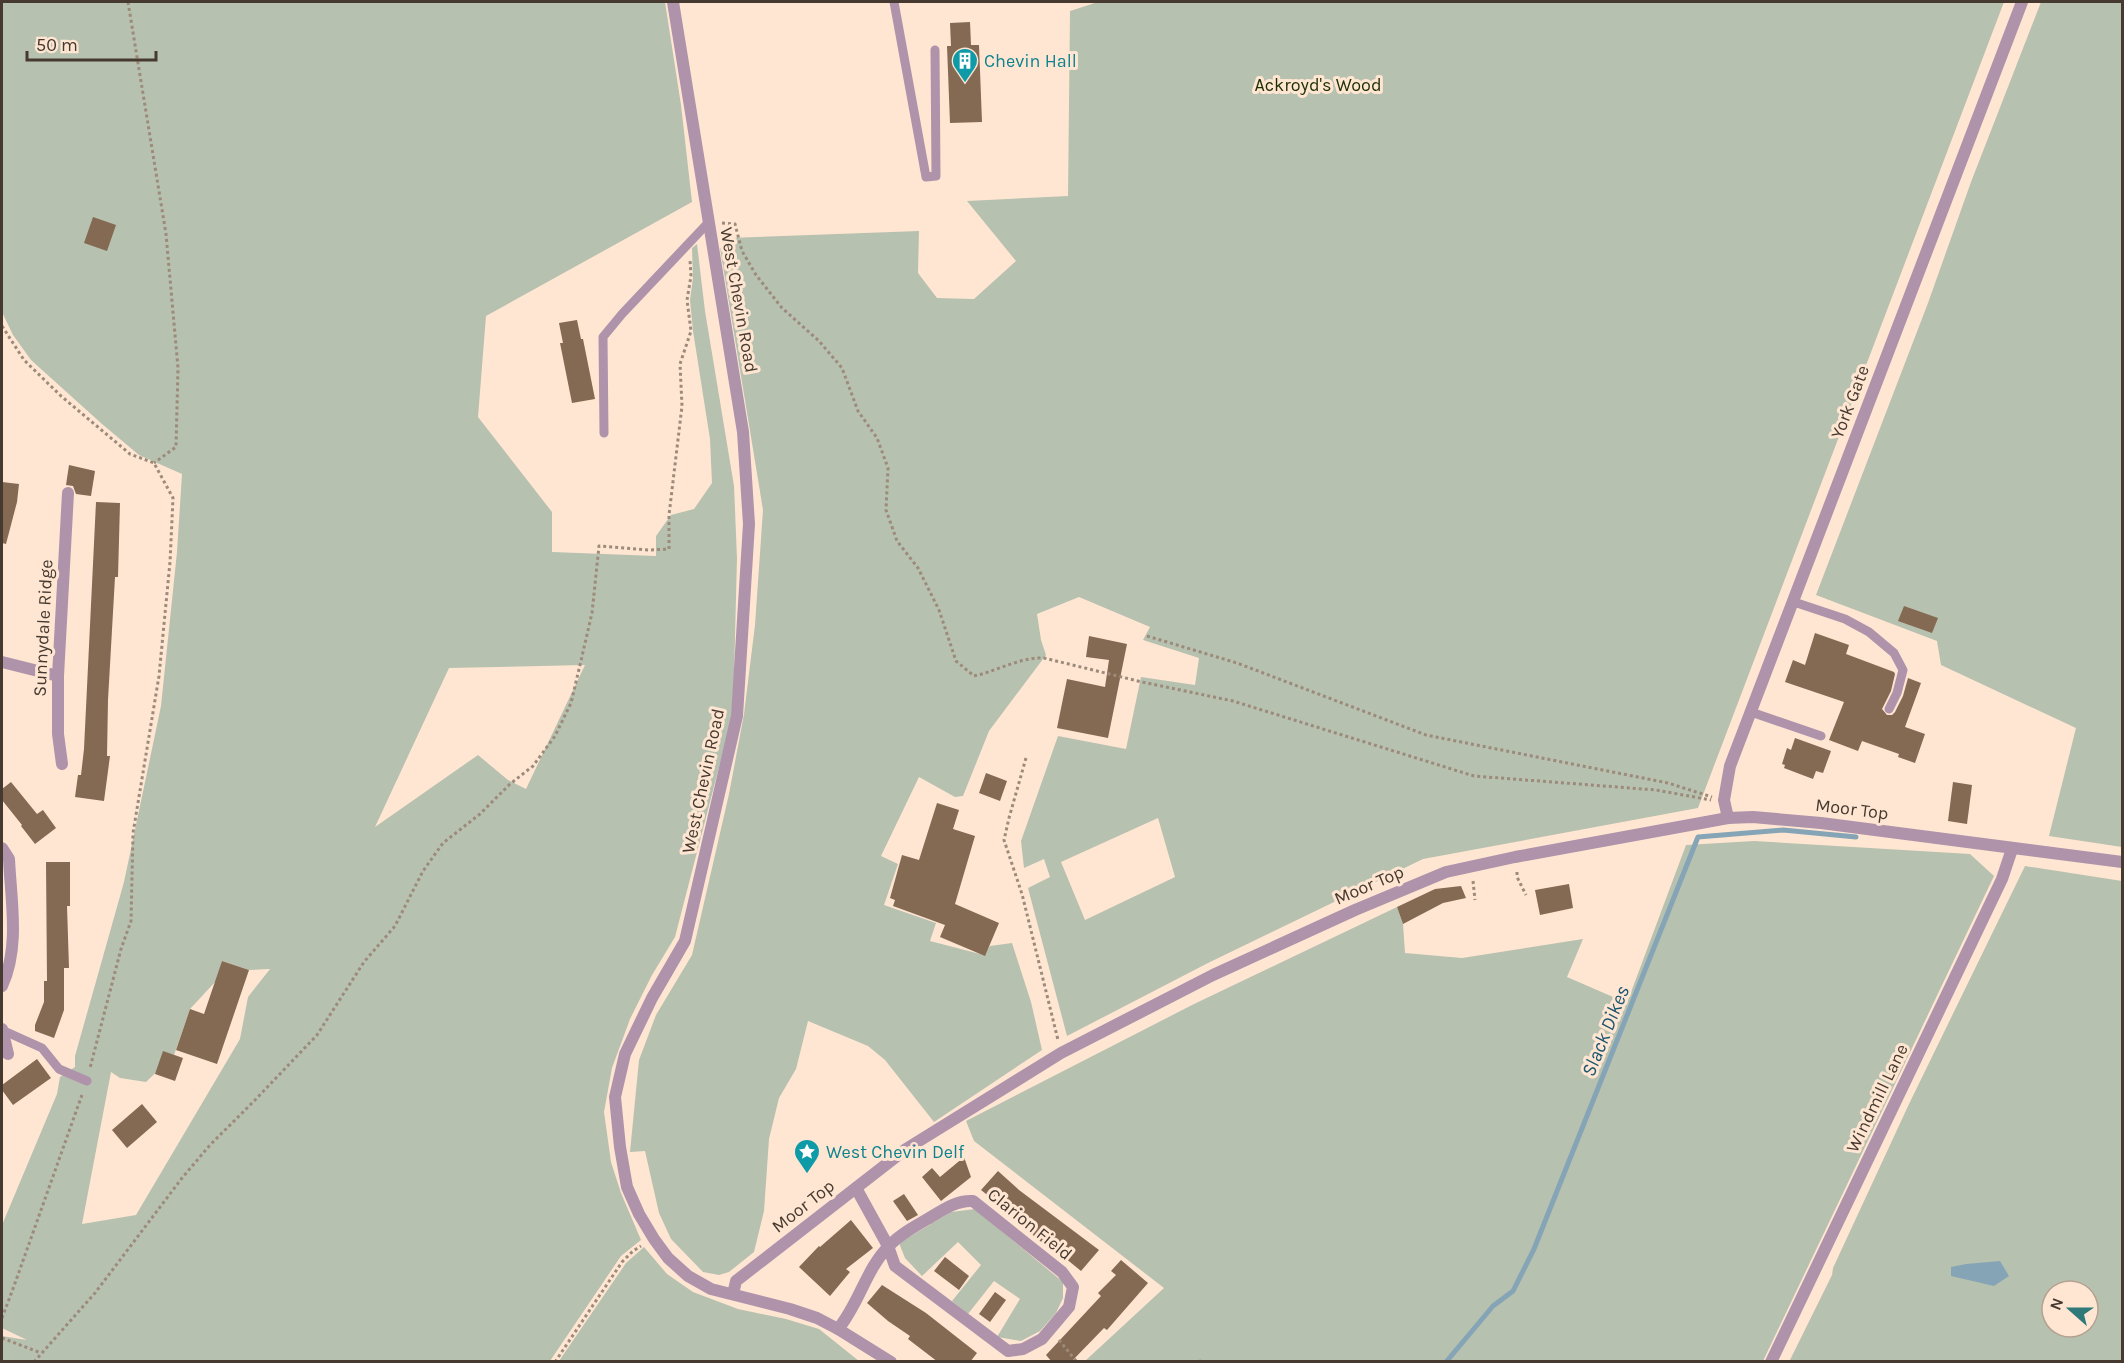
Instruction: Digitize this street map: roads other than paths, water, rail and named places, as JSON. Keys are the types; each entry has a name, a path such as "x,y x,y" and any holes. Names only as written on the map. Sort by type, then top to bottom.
{"street":[{"name":"West Chevin Road","path":"673,2 692,108 707,224 742,432 749,525 737,716 685,941 652,998 625,1054 615,1097 620,1147 627,1188 639,1214 668,1258 688,1276 711,1289 817,1318 891,1362"},
{"name":"York Gate","path":"1728,818 1724,802 1730,766 2022,2"},
{"name":"Sunnydale Ridge","path":"62,764 58,734 58,676 68,493"},
{"path":"2,662 58,676"},
{"name":"Moor Top","path":"733,1294 736,1281 906,1149 1061,1053 1213,975 1355,910 1446,872 1728,818 1754,817 1821,823 2122,862"},
{"path":"2,848 9,859 14,949 9,971 2,986"},
{"name":"Windmill Lane","path":"1771,1362 2002,879 2012,849"},
{"path":"2,1030 8,1054"},
{"path":"856,1188 888,1246"},
{"name":"Clarion Field","path":"838,1329 859,1298 870,1273 888,1246 948,1206 965,1200 973,1201 1062,1272 1073,1287 1069,1307 1042,1339 1023,1349 1008,1351 895,1266 888,1246"}],"lane":[{"path":"894,2 926,177 936,176 935,50"},
{"path":"604,433 603,337 707,224"},
{"path":"1794,602 1845,619 1869,632 1894,653 1903,670 1897,693 1889,709"},
{"path":"1751,712 1821,736"},
{"path":"2,1030 42,1048 59,1069 87,1081"}],"water":[{"path":"2000,1261 2009,1276 1994,1286 1951,1276 1951,1267"}],"waterway":[{"name":"Slack Dikes","path":"1446,1362 1493,1306 1513,1291 1534,1249 1698,837 1783,830 1856,837"}],"place":[{"name":"Chevin Hall","path":"965,84"},
{"name":"West Chevin Delf","path":"807,1175"}],"park label":[{"name":"Ackroyd's Wood","path":"1318,85"}]}
